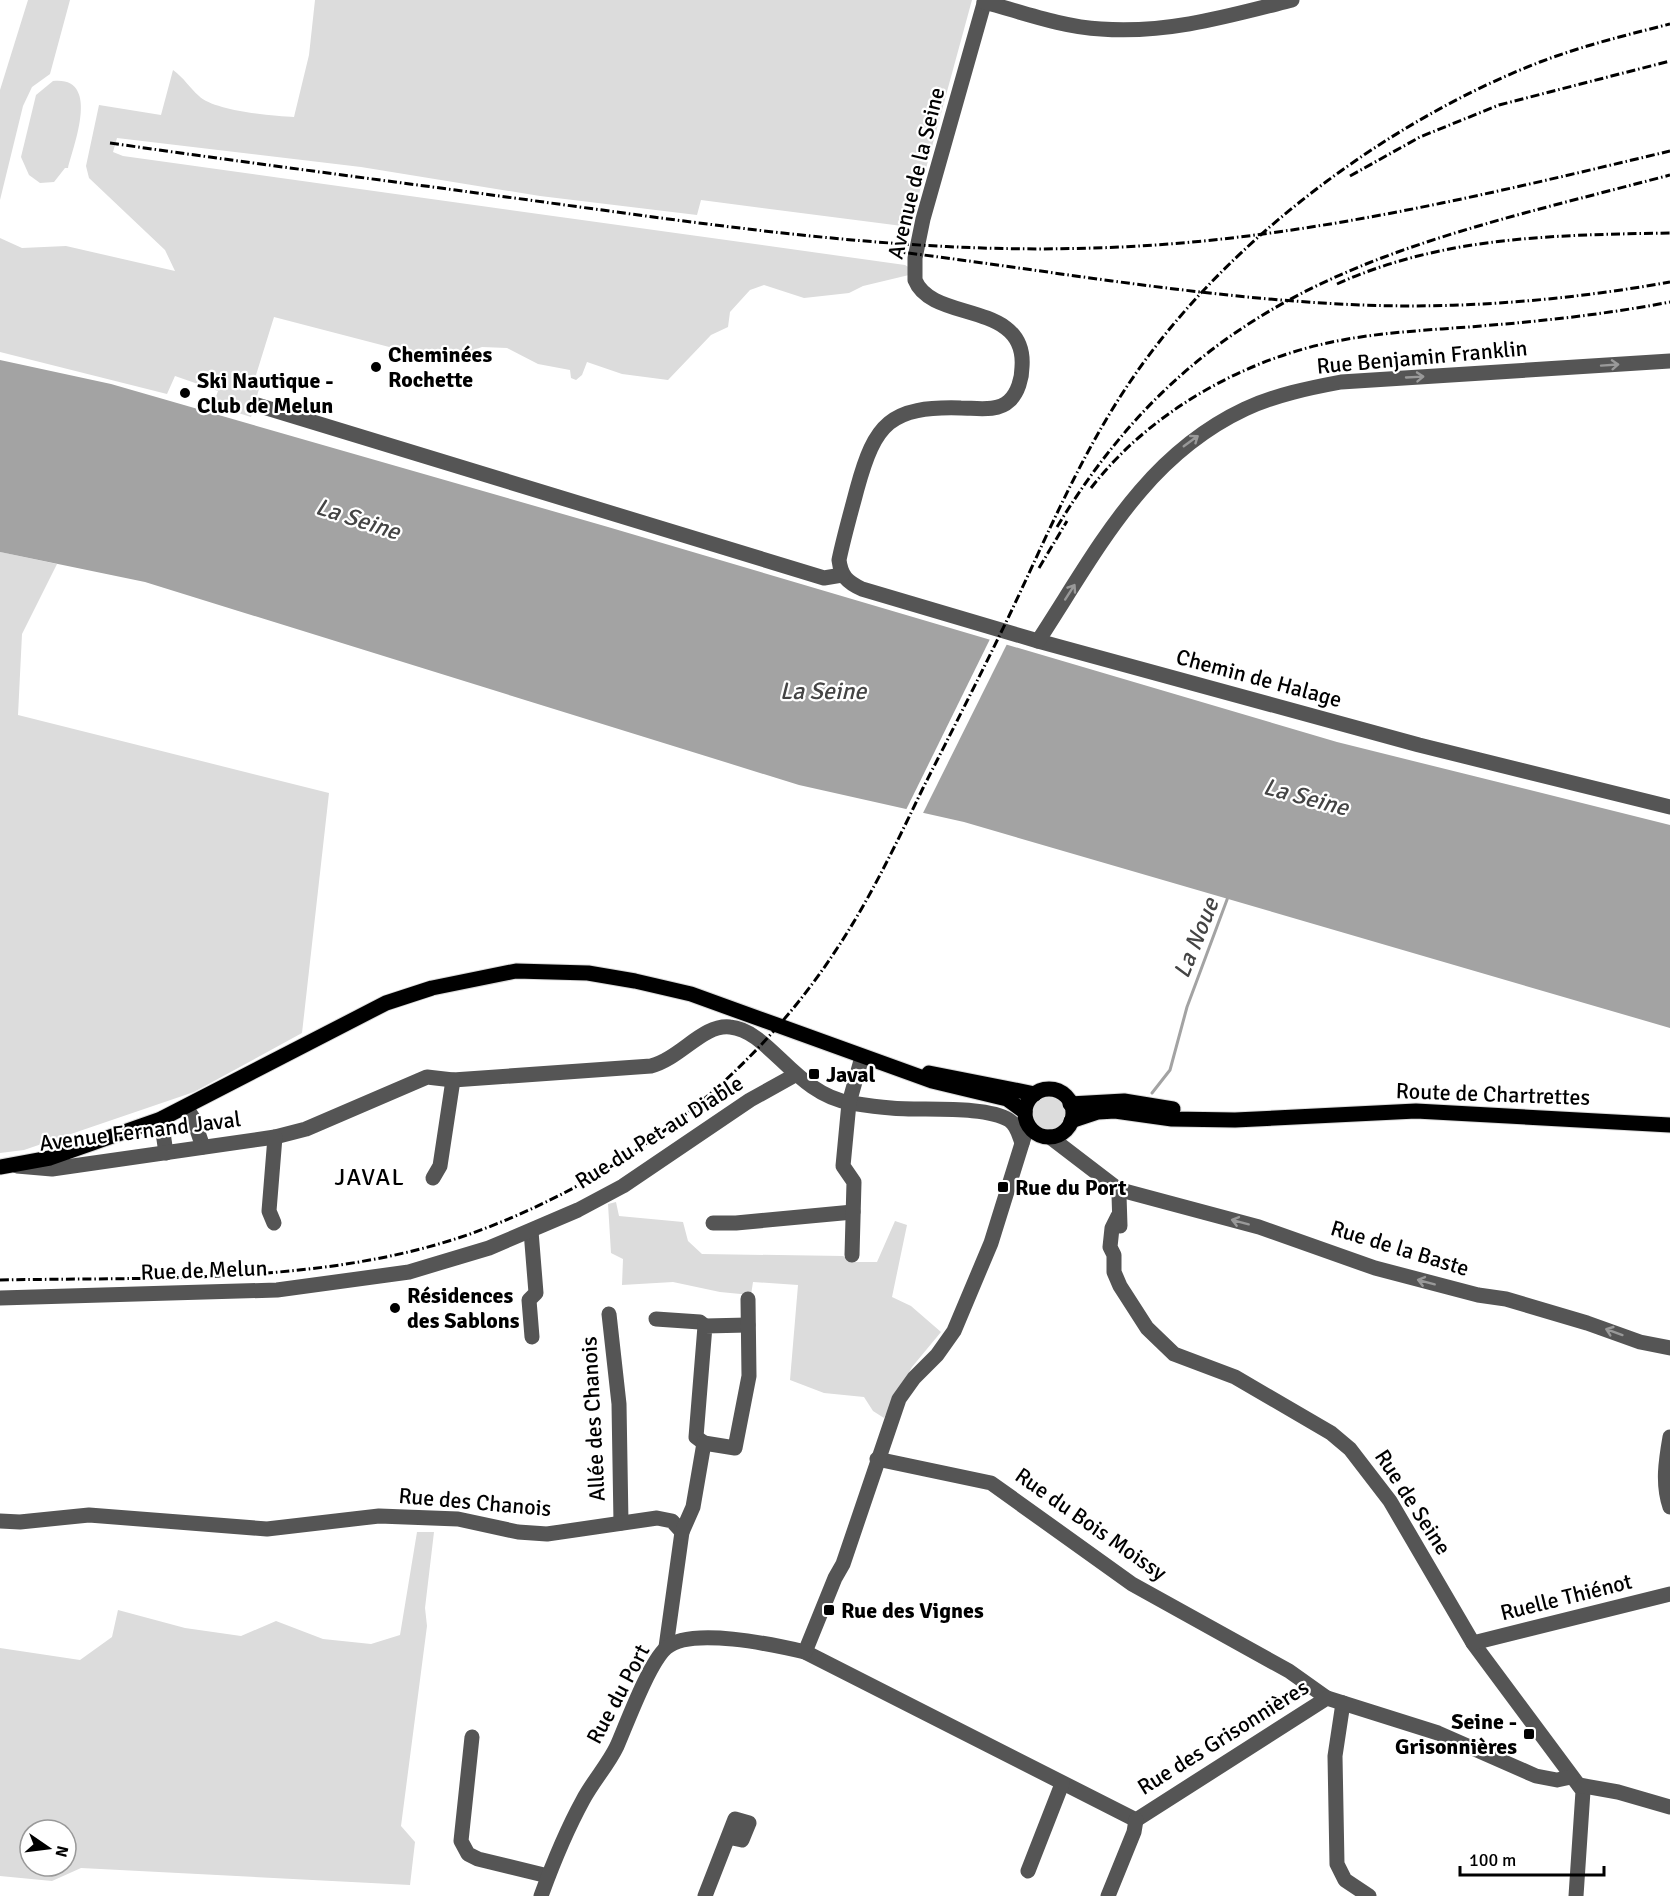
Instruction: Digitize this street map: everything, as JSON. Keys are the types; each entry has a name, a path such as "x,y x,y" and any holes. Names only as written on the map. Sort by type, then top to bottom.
{"main road":[{"path":"5,1166 50,1158 161,1119 309,1040 386,1003 432,988 516,971 588,973 691,994 862,1057 951,1087 1007,1099 1025,1116 1056,1131 1070,1104 1055,1090 1035,1094 953,1076 908,1072"},
{"path":"1025,1116 1026,1105 1035,1094"},
{"name":"Route de Chartrettes","path":"1070,1104 1124,1101 1167,1109 1314,1115"},
{"name":"Route de Chartrettes","path":"1056,1131 1098,1112 1114,1111 1172,1119 1225,1120 1416,1111 1670,1125"}],"street":[{"path":"985,1 1086,27 1123,30 1172,28 1292,0"},
{"name":"Avenue de la Seine","path":"842,575 839,560 864,465 872,442 885,425 904,414 918,410 1000,406 1015,394 1021,376 1022,354 1013,334 996,323 928,296 920,290 915,280 915,258 923,219 985,1"},
{"name":"Rue Benjamin Franklin","path":"1038,641 1118,517 1145,482 1176,452 1196,437 1246,409 1301,390 1341,382 1670,362"},
{"path":"257,405 824,578 842,575"},
{"name":"Chemin de Halage","path":"842,575 848,582 862,589 1038,641 1419,745 1670,807"},
{"name":"Avenue Fernand Javal","path":"5,1166 52,1169 275,1137 306,1129 427,1077 453,1080 651,1066 667,1062 712,1030 729,1026 753,1035 795,1075 827,1096 850,1096 994,1115 1009,1120 1015,1126 1021,1147"},
{"path":"852,1255 854,1182 843,1166 850,1096 862,1057"},
{"name":"Rue du Pet au Diable","path":"409,1272 489,1248 531,1231 623,1186 750,1100 795,1075"},
{"path":"434,1178 440,1166 453,1080"},
{"path":"186,1107 193,1118 203,1147"},
{"path":"1025,1116 1021,1147 991,1243 954,1331 899,1399 843,1564 804,1652 1136,1820 1134,1832 1108,1896"},
{"path":"161,1119 166,1153"},
{"path":"1021,1147 1056,1131 1068,1151 1117,1189"},
{"name":"Avenue Fernand Javal","path":"274,1223 269,1211 275,1137"},
{"name":"Rue de Seine","path":"1117,1189 1118,1216 1112,1228 1110,1247 1114,1255 1114,1272 1120,1286 1147,1328 1170,1352 1235,1377 1331,1433 1350,1449 1390,1501 1473,1643 1575,1781"},
{"name":"Rue de la Baste","path":"1117,1189 1259,1227 1375,1268 1478,1295 1506,1299 1587,1323 1640,1342 1670,1348"},
{"path":"713,1223 736,1223 852,1212"},
{"path":"531,1231 536,1293 529,1300 532,1337"},
{"name":"Rue de Melun","path":"0,1298 277,1290 409,1272"},
{"path":"705,1326 696,1437 704,1443 735,1448 749,1376 748,1299"},
{"name":"Allée des Chanois","path":"609,1314 620,1432 621,1522"},
{"path":"656,1319 700,1322 705,1326 748,1325"},
{"path":"1670,1437 1665,1471 1665,1490 1670,1507"},
{"path":"666,1647 682,1532 693,1507 704,1443"},
{"name":"Rue du Bois Moissy","path":"877,1459 991,1483 1132,1584 1289,1671 1328,1698"},
{"name":"Rue des Chanois","path":"0,1521 20,1522 89,1515 267,1529 379,1516 458,1519 518,1532 547,1534 657,1518 672,1521 682,1532"},
{"name":"Ruelle Thiénot","path":"1473,1643 1670,1594"},
{"name":"Rue du Port","path":"541,1896 559,1846 583,1799 616,1747 653,1668 666,1647 684,1641 712,1638 747,1640 804,1652"},
{"name":"Rue des Grisonnières","path":"1136,1820 1328,1698 1438,1733 1536,1776 1575,1781 1670,1807"},
{"path":"1343,1703 1335,1756 1337,1864 1345,1880 1369,1896"},
{"path":"472,1737 461,1840 468,1854 548,1876"},
{"path":"1575,1781 1583,1791 1576,1896"},
{"path":"1028,1871 1062,1784"},
{"path":"705,1896 728,1837"}],"shaded area":[{"path":"28,0 70,0 50,74 32,87 23,106 0,200 0,90"},
{"path":"315,0 972,0 910,227 701,200 697,215 540,196 361,167 117,138 113,152 123,156 905,265 910,268 909,275 863,286 849,293 804,298 764,285 750,290 730,312 728,327 711,335 668,380 622,374 587,362 582,375 576,380 571,378 570,370 538,364 507,348 482,347 443,361 274,317 256,375 261,382 251,417 213,405 218,391 175,376 167,394 0,352 0,238 22,248 66,246 175,271 165,250 89,178 86,166 99,105 161,115 173,70 199,96 217,105 244,112 294,117 309,55"},
{"path":"53,81 68,82 76,89 81,114 68,168 65,168 54,182 40,183 29,175 21,157 36,95"},
{"path":"0,552 57,564 22,634 18,715 329,793 302,1033 194,1092 24,1150 0,1153"},
{"path":"1050,1096 1062,1101 1067,1113 1062,1125 1050,1130 1038,1125 1033,1113 1038,1101"},
{"path":"616,1202 619,1216 683,1222 688,1241 702,1254 843,1256 853,1262 877,1262 895,1221 907,1225 892,1297 911,1306 941,1332 912,1367 884,1418 873,1411 864,1397 824,1393 790,1380 798,1285 753,1282 751,1295 720,1292 673,1282 622,1285 623,1259 611,1253 608,1204"},
{"path":"417,1532 434,1532 425,1608 427,1626 401,1826 415,1842 410,1885 78,1869 78,1818 18,1818 18,1878 0,1876 0,1648 80,1660 112,1637 118,1610 185,1628 241,1636 276,1621 323,1639 371,1644 400,1635"},
{"path":"21,1878 59,1878 52,1881"}],"water":[{"name":"La Seine","path":"0,360 111,384 608,527 1337,742 1670,825 1670,1028 964,822 799,785 145,582 0,552"}],"pier":[{"path":"991,637 1008,642 922,815 905,812"}],"waterway":[{"name":"La Noue","path":"1152,1093 1170,1070 1187,1007 1228,897"}],"railway":[{"path":"0,1280 238,1275 357,1262 414,1250 470,1234 525,1212 579,1185 629,1155 678,1120 723,1082 765,1041 803,996 838,947 862,909 893,849 1098,434 1134,376 1172,326 1215,278 1314,190 1425,117 1482,87 1540,62 1588,46 1670,24"},
{"path":"1350,176 1420,137 1499,105 1670,61"},
{"path":"110,143 763,231 895,243 1027,249 1166,244 1311,227 1456,200 1670,151"},
{"path":"1057,527 1116,443 1180,376 1248,324 1322,283 1401,251 1485,224 1670,175"},
{"path":"1337,284 1377,268 1459,247 1542,237 1670,233"},
{"path":"892,251 1245,297 1362,305 1439,306 1516,302 1593,294 1670,282"},
{"path":"1091,488 1114,461 1140,437 1168,414 1198,394 1264,362 1298,351 1368,336 1552,319 1670,302"},
{"path":"1039,568 1067,521"}],"place":[{"name":"Cheminées Rochette","path":"376,367"},
{"name":"Ski Nautique - Club de Melun","path":"185,393"},
{"name":"Javal","path":"814,1074"},
{"name":"Rue du Port","path":"1003,1187"},
{"name":"Résidences des Sablons","path":"395,1308"},
{"name":"Rue des Vignes","path":"829,1610"},
{"name":"Seine - Grisonnières","path":"1529,1734"}],"district":[{"name":"JAVAL","path":"370,1177"}]}
